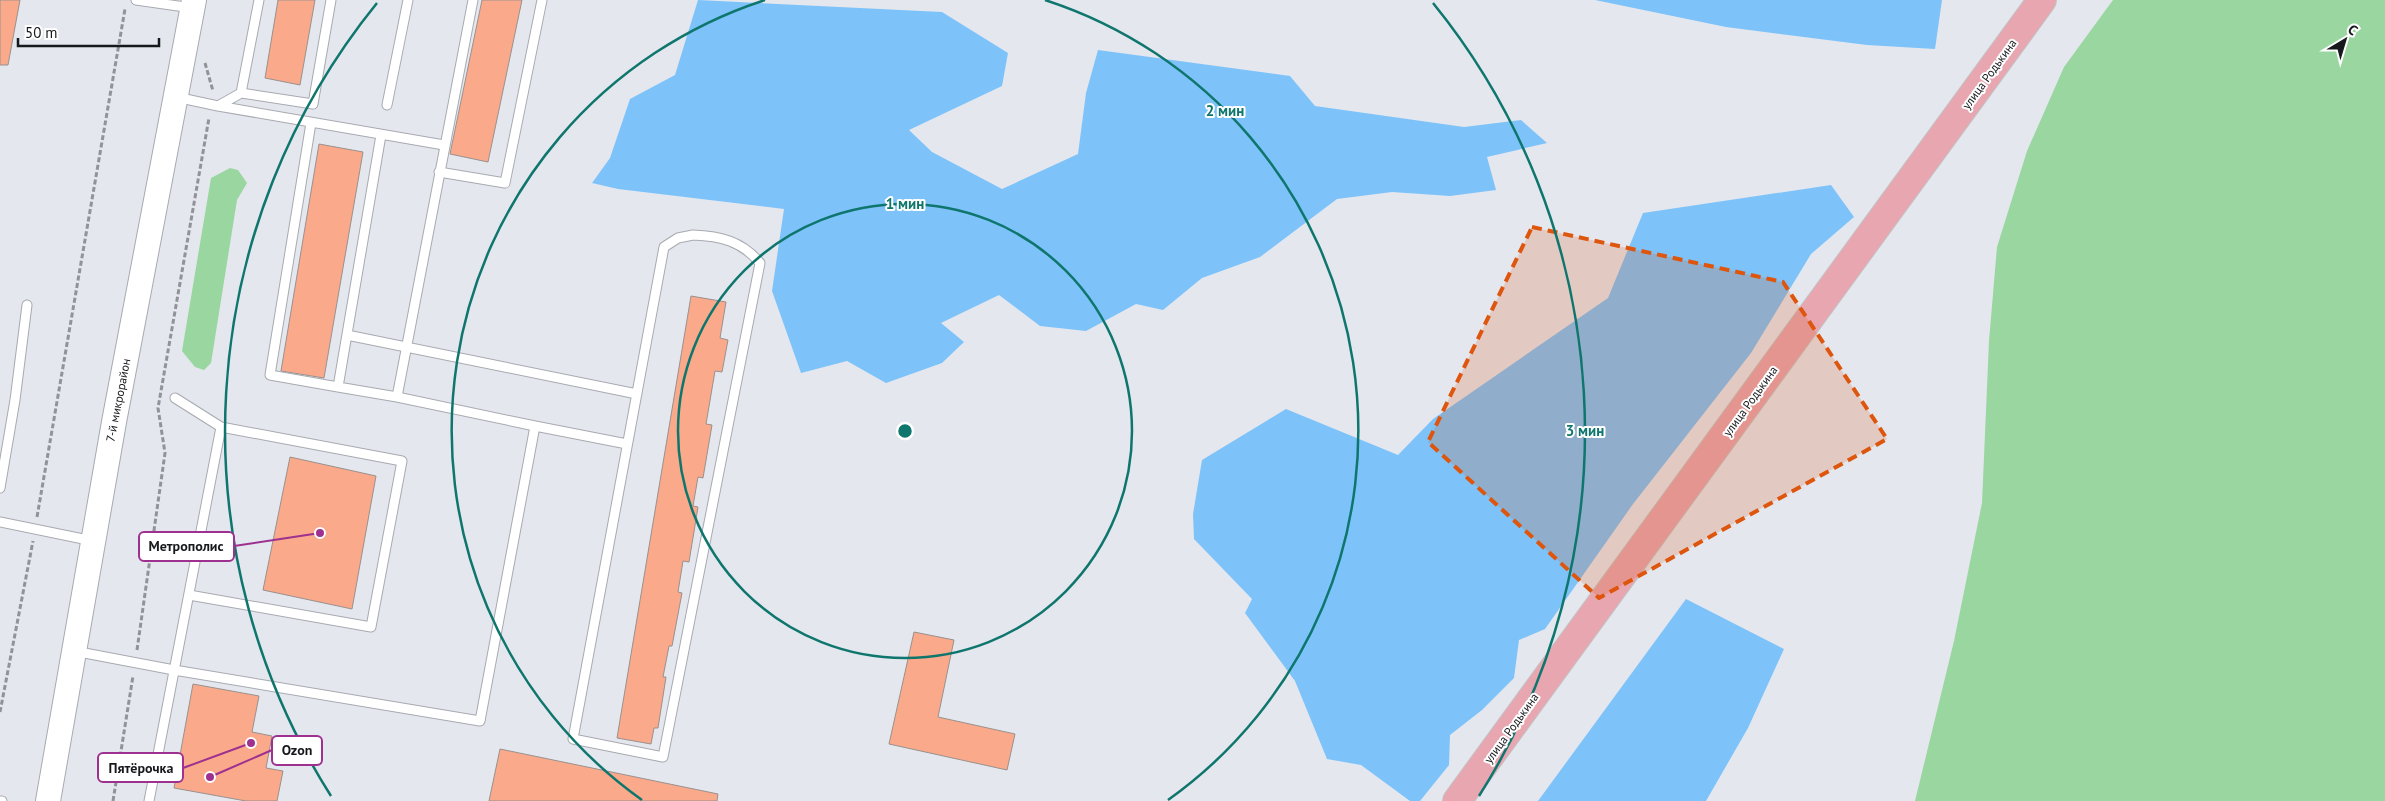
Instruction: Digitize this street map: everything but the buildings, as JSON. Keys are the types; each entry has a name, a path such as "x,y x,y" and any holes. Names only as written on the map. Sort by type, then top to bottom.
{"main road":[{"name":"улица Родькина","path":"1457,801 2042,0"}],"street":[{"name":"7-й микрорайон","path":"48,801 93,541 194,4"}],"lane":[{"path":"136,0 194,4"},
{"path":"241,93 259,0"},
{"path":"218,106 241,93 313,104 331,0"},
{"path":"387,105 408,0"},
{"path":"398,397 444,145 473,0"},
{"path":"439,172 505,183 542,0"},
{"path":"176,97 444,145"},
{"path":"312,122 270,375 398,397 628,444"},
{"path":"338,387 382,135"},
{"path":"692,235 716,236 749,249 760,263 663,757 573,739 628,444 664,247 678,238 692,235"},
{"path":"0,488 15,400 26,305"},
{"path":"347,334 637,394"},
{"path":"175,398 221,427 402,461 371,627 188,596"},
{"path":"74,651 174,670 480,721 535,426"},
{"path":"149,801 221,427"},
{"path":"0,522 93,541"}],"path":[{"path":"0,712 35,529 126,5"}],"highlighted area":[{"path":"1532,227 1783,282 1887,439 1599,598 1428,442"}],"green space":[{"path":"2113,0 2385,0 2385,801 1915,801 1954,641 1982,503 1989,341 1997,247 2027,151 2064,67"},
{"path":"230,168 238,170 247,183 237,200 211,363 204,370 195,367 182,351 211,178"}],"water":[{"path":"698,0 942,12 1008,53 1002,86 909,130 932,152 1002,189 1078,154 1086,93 1098,50 1290,76 1315,106 1464,127 1521,120 1547,143 1487,157 1496,190 1450,196 1392,192 1337,199 1260,257 1202,278 1163,310 1136,304 1086,331 1040,326 999,295 941,323 964,342 942,363 886,383 847,361 801,373 772,291 784,209 618,189 592,183 610,158 630,99 675,75"},
{"path":"1595,0 1942,0 1935,49 1867,45 1726,27"},
{"path":"1831,185 1854,217 1811,254 1751,353 1633,504 1545,629 1519,640 1514,678 1482,710 1450,735 1449,765 1420,801 1410,801 1361,765 1327,759 1295,681 1245,613 1252,599 1194,539 1193,514 1202,460 1286,409 1398,455 1433,419 1608,298 1643,213"},
{"path":"1686,599 1784,649 1748,728 1706,801 1538,801"}],"place":[{"name":"Метрополис","path":"320,533"},
{"name":"Пятёрочка","path":"251,743"},
{"name":"Ozon","path":"210,777"}]}
